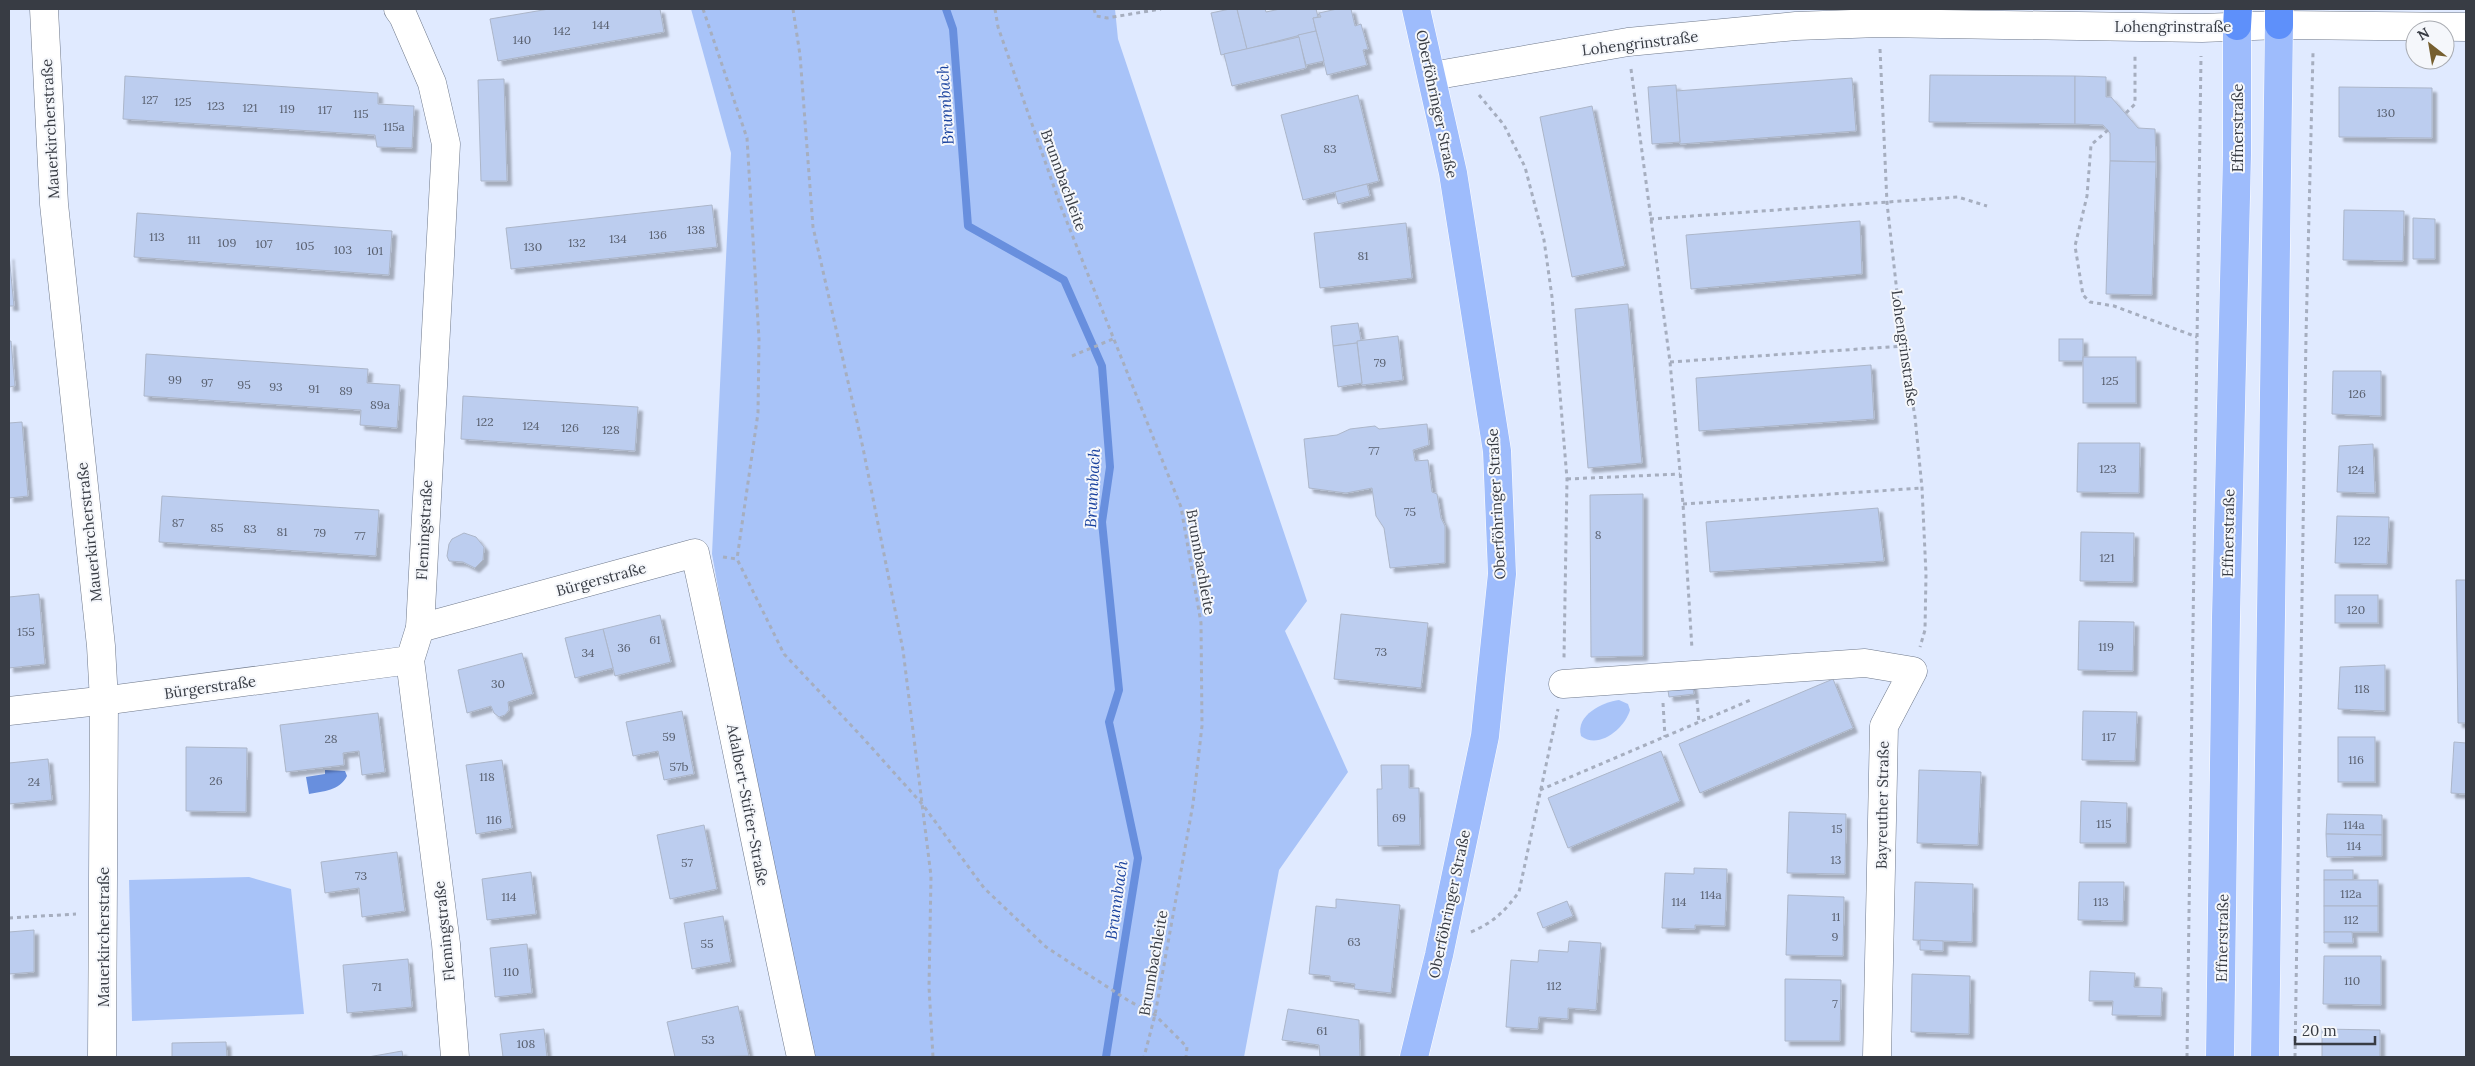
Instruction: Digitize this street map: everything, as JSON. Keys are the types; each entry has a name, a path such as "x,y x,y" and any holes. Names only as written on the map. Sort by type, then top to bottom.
{"main road":[{"name":"Oberföhringer Straße","path":"1414,1057 1442,942 1485,736 1502,574 1497,451 1453,173 1416,9"},
{"name":"Effnerstraße","path":"2220,1057 2226,617 2237,165 2237,17"},
{"path":"2265,1057 2279,17"}],"street":[{"name":"Mauerkircherstraße","path":"44,9 54,204 101,646 104,701 102,1057"},
{"name":"Flemingstraße","path":"398,9 404,16 432,83 446,144 420,628 410,660 446,944 455,1057"},
{"name":"Lohengrinstraße","path":"1432,76 1628,42 1796,26 2097,17 2136,26 2202,28 2237,17 2279,17 2314,25 2466,27"},
{"name":"Bürgerstraße","path":"420,628 695,553"},
{"name":"Adalbert-Stifter-Straße","path":"695,553 732,717 764,889 801,1057"},
{"name":"Bürgerstraße","path":"9,711 104,701 410,660"},
{"path":"1563,684 1865,664 1913,671"},
{"name":"Bayreuther Straße","path":"1877,1057 1884,726 1913,671"}],"path":[{"path":"703,9 747,138 759,339 758,413 737,559 784,654 923,805 984,888 1046,947 1129,1001 1155,1015 1187,1047 1186,1057"},
{"path":"793,9 800,55 813,227 863,448 903,650 931,876 929,987 933,1057"},
{"name":"Brunnbachleite","path":"995,9 998,27 1061,207 1181,507 1201,623 1202,726 1193,804 1155,1015 1144,1057"},
{"path":"1094,9 1096,16 1107,18 1161,9"},
{"name":"Lohengrinstraße","path":"1879,23 1887,203 1903,346 1915,417 1922,488 1926,574 1925,630 1913,671"},
{"path":"2295,1057 2306,336 2314,25"},
{"path":"2126,112 2135,104 2136,26"},
{"path":"2187,1057 2202,28"},
{"path":"1628,42 1670,362 1683,504 1694,675"},
{"path":"1442,942 1461,937 1486,926 1505,911 1519,892 1539,790 1563,684 1567,479 1551,287 1544,240 1525,167 1504,125 1459,70"},
{"path":"2108,130 2091,145 2087,196 2077,231 2075,246 2083,295 2090,302 2114,306 2198,337"},
{"path":"1650,219 1958,198 1988,206"},
{"path":"1072,356 1113,339"},
{"path":"1670,362 1903,346"},
{"path":"1567,479 1680,474"},
{"path":"1683,504 1922,488"},
{"path":"695,553 737,559"},
{"path":"1661,677 1665,737"},
{"path":"1539,790 1762,696"},
{"path":"9,918 103,914"}],"shaded area":[{"path":"691,9 1115,9 1118,39 1307,601 1285,631 1348,772 1279,870 1244,1057 813,1057 751,772 712,554 731,153"},
{"path":"1619,700 1628,704 1630,710 1623,724 1617,730 1603,739 1588,740 1581,736 1580,729 1586,716 1598,707"},
{"path":"325,770 345,771 347,776 340,785 326,791 309,794 306,777 325,774"},
{"path":"249,877 291,889 304,1014 132,1021 129,880"}],"building":[{"path":"549,9 660,9 664,32 498,61 490,19"},
{"path":"1237,9 1247,49 1221,55 1211,13"},
{"path":"1237,9 1265,9 1266,12 1280,9 1316,9 1318,17 1313,18 1316,31 1247,49"},
{"path":"1337,9 1351,9 1355,26 1361,24 1368,49 1363,50 1367,65 1327,75 1313,18 1321,17 1319,13"},
{"path":"1316,31 1324,61 1306,65 1298,35"},
{"path":"1299,37 1306,68 1232,86 1224,54"},
{"path":"1930,75 2075,76 2075,124 1929,122"},
{"path":"125,76 378,93 378,104 414,106 412,148 377,147 375,135 123,119"},
{"path":"2075,76 2106,77 2106,97 2111,97 2138,128 2155,129 2156,162 2110,161 2110,133 2103,125 2075,124"},
{"path":"1852,78 1856,131 1680,144 1676,91"},
{"path":"504,79 507,181 481,181 478,80"},
{"path":"1676,85 1680,142 1652,144 1648,87"},
{"path":"2339,87 2432,88 2432,138 2339,137"},
{"path":"1358,95 1379,181 1303,200 1281,115"},
{"path":"1592,106 1625,266 1572,277 1540,117"},
{"path":"2110,161 2156,162 2152,295 2106,294"},
{"path":"1367,184 1370,196 1338,204 1335,192"},
{"path":"712,205 717,247 511,269 506,228"},
{"path":"2344,210 2404,211 2403,261 2343,260"},
{"path":"137,213 392,231 389,275 134,257"},
{"path":"2413,218 2435,219 2435,259 2413,259"},
{"path":"1860,221 1862,274 1691,289 1686,235"},
{"path":"1406,223 1412,278 1320,288 1314,233"},
{"path":"9,255 14,306 9,306"},
{"path":"1628,304 1642,463 1588,468 1575,309"},
{"path":"1358,323 1361,340 1357,343 1333,346 1331,326"},
{"path":"1398,336 1403,380 1362,385 1357,341"},
{"path":"2059,339 2083,339 2083,361 2059,361"},
{"path":"9,341 11,341 15,386 9,387"},
{"path":"1357,343 1362,383 1338,387 1333,346"},
{"path":"146,354 368,369 367,383 400,385 397,428 360,425 361,410 144,396"},
{"path":"2083,357 2136,357 2136,403 2083,403"},
{"path":"1871,365 1874,419 1699,431 1696,378"},
{"path":"2333,371 2381,371 2381,416 2332,414"},
{"path":"463,396 638,407 635,451 461,439"},
{"path":"22,422 28,496 9,498 9,423"},
{"path":"1427,424 1429,445 1413,450 1415,461 1428,460 1432,492 1437,494 1441,518 1445,526 1445,563 1390,568 1384,528 1376,516 1372,488 1346,493 1309,488 1304,439 1337,435 1350,429 1375,426 1379,429"},
{"path":"2078,443 2140,443 2139,493 2077,492"},
{"path":"2373,444 2375,493 2337,492 2339,446"},
{"path":"1643,494 1643,656 1591,657 1590,495"},
{"path":"162,496 379,510 376,556 159,542"},
{"path":"1878,508 1884,561 1710,572 1706,522"},
{"path":"2337,516 2389,517 2387,564 2335,563"},
{"path":"2081,532 2134,533 2133,582 2080,581"},
{"path":"464,533 476,537 484,547 483,560 475,568 463,562 449,561 447,556 452,539"},
{"path":"2456,580 2466,580 2466,723 2458,723"},
{"path":"39,594 45,664 9,668 9,597"},
{"path":"2335,595 2378,595 2378,623 2335,623"},
{"path":"1341,614 1428,623 1421,688 1334,679"},
{"path":"660,615 671,662 615,676 603,629"},
{"path":"2079,621 2134,622 2133,671 2078,670"},
{"path":"603,629 613,668 575,678 565,638"},
{"path":"522,653 533,694 508,702 509,710 505,715 499,717 494,713 491,706 467,713 458,670"},
{"path":"2385,665 2385,711 2338,709 2340,667"},
{"path":"1833,679 1853,728 1700,793 1679,744"},
{"path":"1692,683 1694,694 1669,697 1667,684"},
{"path":"682,711 694,774 664,780 658,751 633,756 626,722"},
{"path":"2083,711 2137,712 2135,761 2082,760"},
{"path":"378,713 385,772 362,775 359,751 343,753 344,765 286,772 280,725"},
{"path":"2338,737 2375,737 2375,782 2338,782"},
{"path":"2454,742 2466,743 2466,794 2451,793"},
{"path":"186,747 247,748 246,812 186,811"},
{"path":"1661,751 1680,801 1568,848 1548,798"},
{"path":"48,759 52,800 9,804 9,763"},
{"path":"502,760 512,828 476,834 466,765"},
{"path":"1381,765 1409,765 1409,788 1419,788 1420,845 1378,846 1377,789 1382,789"},
{"path":"1919,770 1981,772 1978,845 1917,843"},
{"path":"2081,801 2127,803 2126,843 2080,843"},
{"path":"1789,812 1846,814 1845,874 1787,873"},
{"path":"2327,814 2382,815 2382,835 2326,834"},
{"path":"704,825 717,889 670,899 657,835"},
{"path":"2326,834 2382,835 2382,856 2327,857"},
{"path":"397,852 405,911 362,917 359,888 325,893 321,862"},
{"path":"1694,868 1727,869 1725,926 1695,925 1695,929 1662,928 1665,873 1694,874"},
{"path":"2324,870 2353,870 2353,880 2324,880"},
{"path":"531,872 536,914 487,920 482,879"},
{"path":"2324,880 2378,880 2378,906 2324,906"},
{"path":"1915,882 1973,884 1972,942 1913,940"},
{"path":"2079,882 2124,882 2123,921 2078,920"},
{"path":"1788,895 1844,897 1843,956 1786,955"},
{"path":"1336,899 1400,905 1391,993 1354,989 1355,984 1330,981 1330,976 1309,974 1316,906 1336,908"},
{"path":"1567,901 1573,916 1543,928 1537,913"},
{"path":"2324,906 2378,906 2378,932 2324,932"},
{"path":"723,916 731,962 692,969 684,923"},
{"path":"34,930 34,972 9,974 9,932"},
{"path":"2324,932 2352,932 2353,943 2324,943"},
{"path":"1920,940 1943,941 1943,951 1920,950"},
{"path":"1569,941 1601,943 1596,1010 1568,1008 1568,1019 1539,1017 1538,1029 1506,1027 1511,960 1538,962 1539,950 1568,952"},
{"path":"527,944 532,993 495,997 490,948"},
{"path":"2324,956 2381,956 2381,1005 2323,1004"},
{"path":"408,959 412,1007 347,1013 343,965"},
{"path":"2090,971 2135,973 2134,987 2162,988 2161,1016 2112,1015 2113,1001 2089,1001"},
{"path":"1912,974 1970,976 1969,1034 1911,1032"},
{"path":"1785,979 1841,980 1840,1041 1785,1041"},
{"path":"738,1006 749,1056 675,1057 667,1022"},
{"path":"1288,1009 1359,1020 1360,1057 1320,1057 1319,1045 1282,1040"},
{"path":"544,1029 547,1057 503,1057 500,1034"},
{"path":"2322,1029 2380,1030 2380,1057 2322,1057"},
{"path":"226,1042 227,1057 172,1057 172,1043"},
{"path":"402,1051 403,1057 368,1057"}],"waterway":[{"name":"Brunnbach","path":"946,9 953,29 968,226 1064,280 1102,366 1110,467 1102,522 1119,690 1109,722 1138,858 1106,1057"}]}
